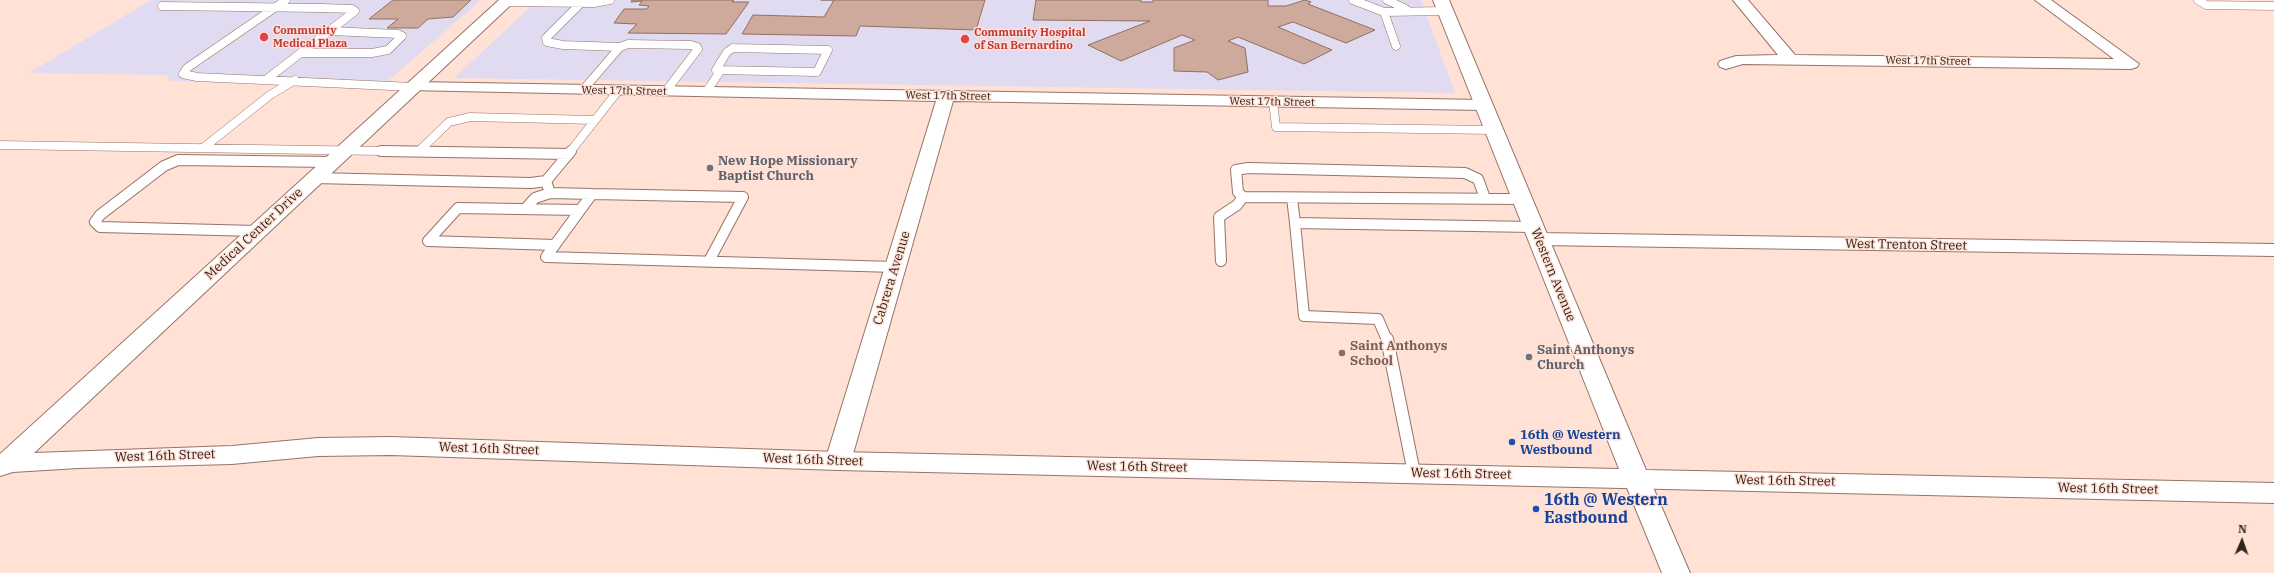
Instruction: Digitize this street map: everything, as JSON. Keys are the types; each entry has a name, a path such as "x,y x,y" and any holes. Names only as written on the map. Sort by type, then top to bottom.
{"street":[{"path":"1740,0 1790,59"},
{"name":"West 17th Street","path":"1726,64 1742,59 2131,64 2042,0"},
{"name":"Medical Center Drive","path":"2,466 507,1"},
{"name":"Western Avenue","path":"1443,6 1676,573"},
{"name":"West 17th Street","path":"412,87 1484,105"},
{"name":"Cabrera Avenue","path":"838,461 946,96"},
{"name":"West Trenton Street","path":"1536,233 2274,250"},
{"name":"West 16th Street","path":"2,466 78,459 232,455 318,447 391,446 838,461 1636,478 2274,494"}],"lane":[{"path":"286,0 199,59 183,74 197,77 295,80 412,87"},
{"path":"507,1 610,0"},
{"path":"1353,0 1384,12 1418,12 1443,6"},
{"path":"1387,0 1400,7 1418,12"},
{"path":"2198,0 2206,5 2274,6"},
{"path":"583,1 546,38 547,42 563,45 620,47 628,44 683,45 697,47 698,49 666,91"},
{"path":"162,6 275,7 352,9 355,11 267,79"},
{"path":"1384,12 1396,46"},
{"path":"302,53 372,53 388,50 402,36 398,34 330,31"},
{"path":"583,90 620,47"},
{"path":"733,48 828,50 817,72 721,70 716,70 727,52 733,48"},
{"path":"706,92 721,70"},
{"path":"203,148 270,96 295,80"},
{"path":"314,178 531,183 546,180 569,154 618,91"},
{"path":"1273,102 1276,127 1494,130"},
{"path":"419,151 449,122 470,117 595,120"},
{"path":"0,145 203,148 338,156"},
{"path":"257,231 100,227 95,222 100,215 164,166 178,160 338,156 419,151 569,154"},
{"path":"1485,198 1478,179 1466,173 1248,168 1236,170 1238,192 1243,197 1522,199"},
{"path":"546,180 550,193"},
{"path":"525,209 535,198 550,193 743,197 709,261"},
{"path":"592,194 546,257 895,267"},
{"path":"1221,261 1219,217 1237,205 1243,197"},
{"path":"1292,198 1304,316 1378,319 1387,338 1414,473"},
{"path":"555,245 428,242 458,208 580,210"},
{"path":"1295,223 1536,233"}],"shaded area":[{"name":"Community Medical Plaza","path":"151,0 481,0 381,87 171,81 166,75 29,73"},
{"name":"Community Hospital of San Bernardino","path":"538,0 1421,0 1455,93 454,78"}],"building":[{"path":"393,0 471,0 453,17 428,19 418,28 387,28 398,19 369,19"},
{"path":"632,0 734,0 732,2 749,2 726,34 628,33 637,24 614,23 624,9 647,9 649,6 639,5 642,1 631,2"},
{"path":"834,0 985,0 976,30 860,26 856,36 742,34 753,15 824,17"},
{"path":"1036,0 1141,0 1141,2 1153,2 1153,0 1268,0 1268,6 1286,6 1305,0 1311,2 1308,4 1375,30 1346,43 1293,22 1278,27 1332,50 1304,64 1238,37 1228,41 1245,48 1248,72 1218,80 1207,72 1174,71 1174,48 1195,40 1182,35 1121,61 1088,45 1150,21 1033,20"}],"place":[{"name":"Community Medical Plaza","path":"264,37"},
{"name":"Community Hospital of San Bernardino","path":"965,39"},
{"name":"New Hope Missionary Baptist Church","path":"710,168"},
{"name":"Saint Anthonys School","path":"1342,353"},
{"name":"Saint Anthonys Church","path":"1529,357"},
{"name":"16th @ Western Westbound","path":"1512,442"},
{"name":"16th @ Western Eastbound","path":"1536,509"}]}
